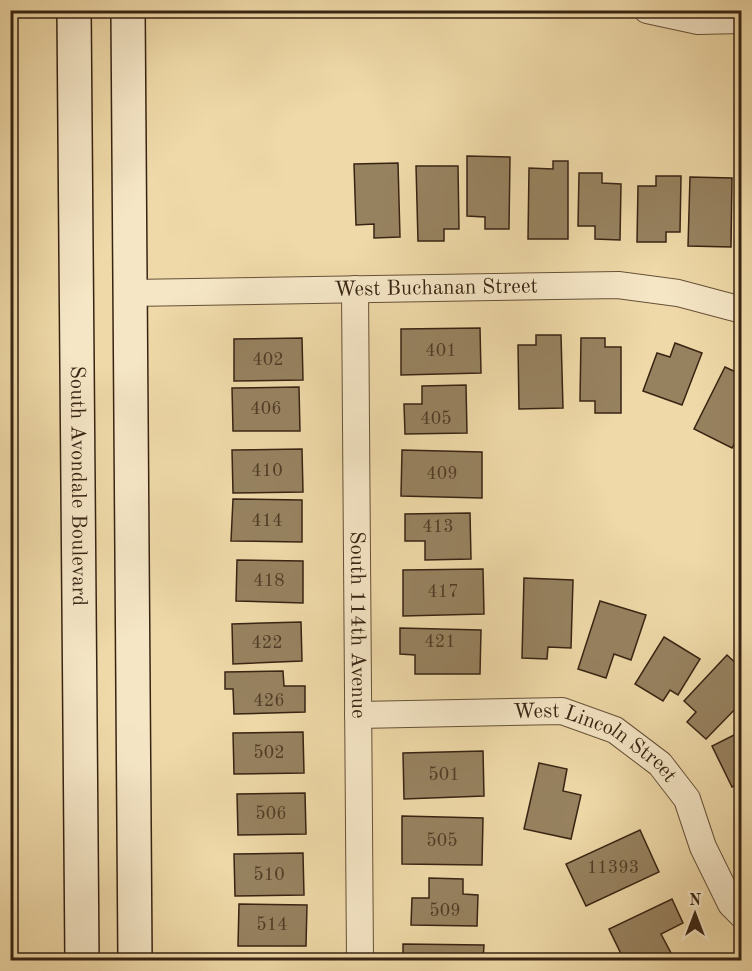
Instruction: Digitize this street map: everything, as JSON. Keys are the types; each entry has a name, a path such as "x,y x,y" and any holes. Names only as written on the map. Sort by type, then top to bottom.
{"main road":[{"name":"South Avondale Boulevard","path":"74,10 82,960"},
{"path":"128,10 135,960"}],"street":[{"path":"647,10 698,21 741,20"},
{"name":"West Buchanan Street","path":"130,293 618,285 678,293 740,309"},
{"name":"South 114th Avenue","path":"355,290 360,960"},
{"name":"West Lincoln Street","path":"358,715 562,711 615,730 660,764 687,799 703,847 730,904 741,915"}],"building":[{"path":"467,156 510,157 509,229 485,229 485,217 467,216"},
{"path":"553,161 568,161 568,239 528,239 529,168 553,169"},
{"path":"398,163 400,237 374,238 374,224 356,225 354,164"},
{"path":"416,166 458,166 459,229 444,229 444,241 418,241"},
{"path":"579,173 602,173 602,183 621,184 620,240 595,239 595,226 578,226"},
{"path":"656,176 681,176 680,232 666,232 666,242 637,242 638,186 656,186"},
{"path":"690,177 732,178 731,247 688,246"},
{"path":"480,328 481,373 401,375 401,329"},
{"path":"536,335 561,335 563,408 519,409 518,345 536,345"},
{"path":"302,338 303,380 234,381 234,339"},
{"path":"581,338 605,338 605,347 621,347 621,413 595,413 595,401 580,401"},
{"path":"675,343 702,353 682,405 643,391 657,353 670,357"},
{"path":"725,367 742,375 742,429 732,448 694,429"},
{"path":"466,385 467,433 405,434 404,404 422,404 422,386"},
{"path":"299,387 300,431 233,431 232,388"},
{"path":"302,449 303,492 233,493 232,450"},
{"path":"402,450 482,452 482,498 401,496"},
{"path":"233,499 302,500 302,542 231,541"},
{"path":"470,513 471,559 425,560 425,541 405,541 405,514"},
{"path":"237,560 303,561 303,603 236,601"},
{"path":"483,569 484,614 403,616 403,570"},
{"path":"524,578 573,580 571,648 548,647 547,659 522,658"},
{"path":"600,601 646,615 631,660 614,654 606,678 578,669"},
{"path":"301,622 302,661 233,664 232,624"},
{"path":"400,628 481,630 480,674 415,674 415,655 400,654"},
{"path":"664,637 700,659 678,695 670,690 663,701 635,684"},
{"path":"727,655 742,669 742,702 706,739 687,722 696,712 684,701"},
{"path":"283,671 284,686 305,686 305,712 234,714 233,689 225,689 225,672"},
{"path":"742,731 742,782 732,787 712,746"},
{"path":"303,732 304,773 234,774 233,733"},
{"path":"483,751 484,796 404,799 403,753"},
{"path":"539,763 567,769 563,791 581,795 571,839 524,829"},
{"path":"305,793 306,834 238,835 237,794"},
{"path":"402,816 483,818 482,865 402,864"},
{"path":"640,830 659,872 586,906 566,864"},
{"path":"303,853 304,895 235,896 234,854"},
{"path":"429,878 463,879 463,894 478,895 477,926 411,925 412,898 429,898"},
{"path":"672,899 683,923 661,934 671,953 655,960 624,960 609,929"},
{"path":"239,904 307,905 306,946 238,946"},
{"path":"403,944 484,945 483,960 403,960"},
{"path":"680,954 686,960 673,960"}]}
